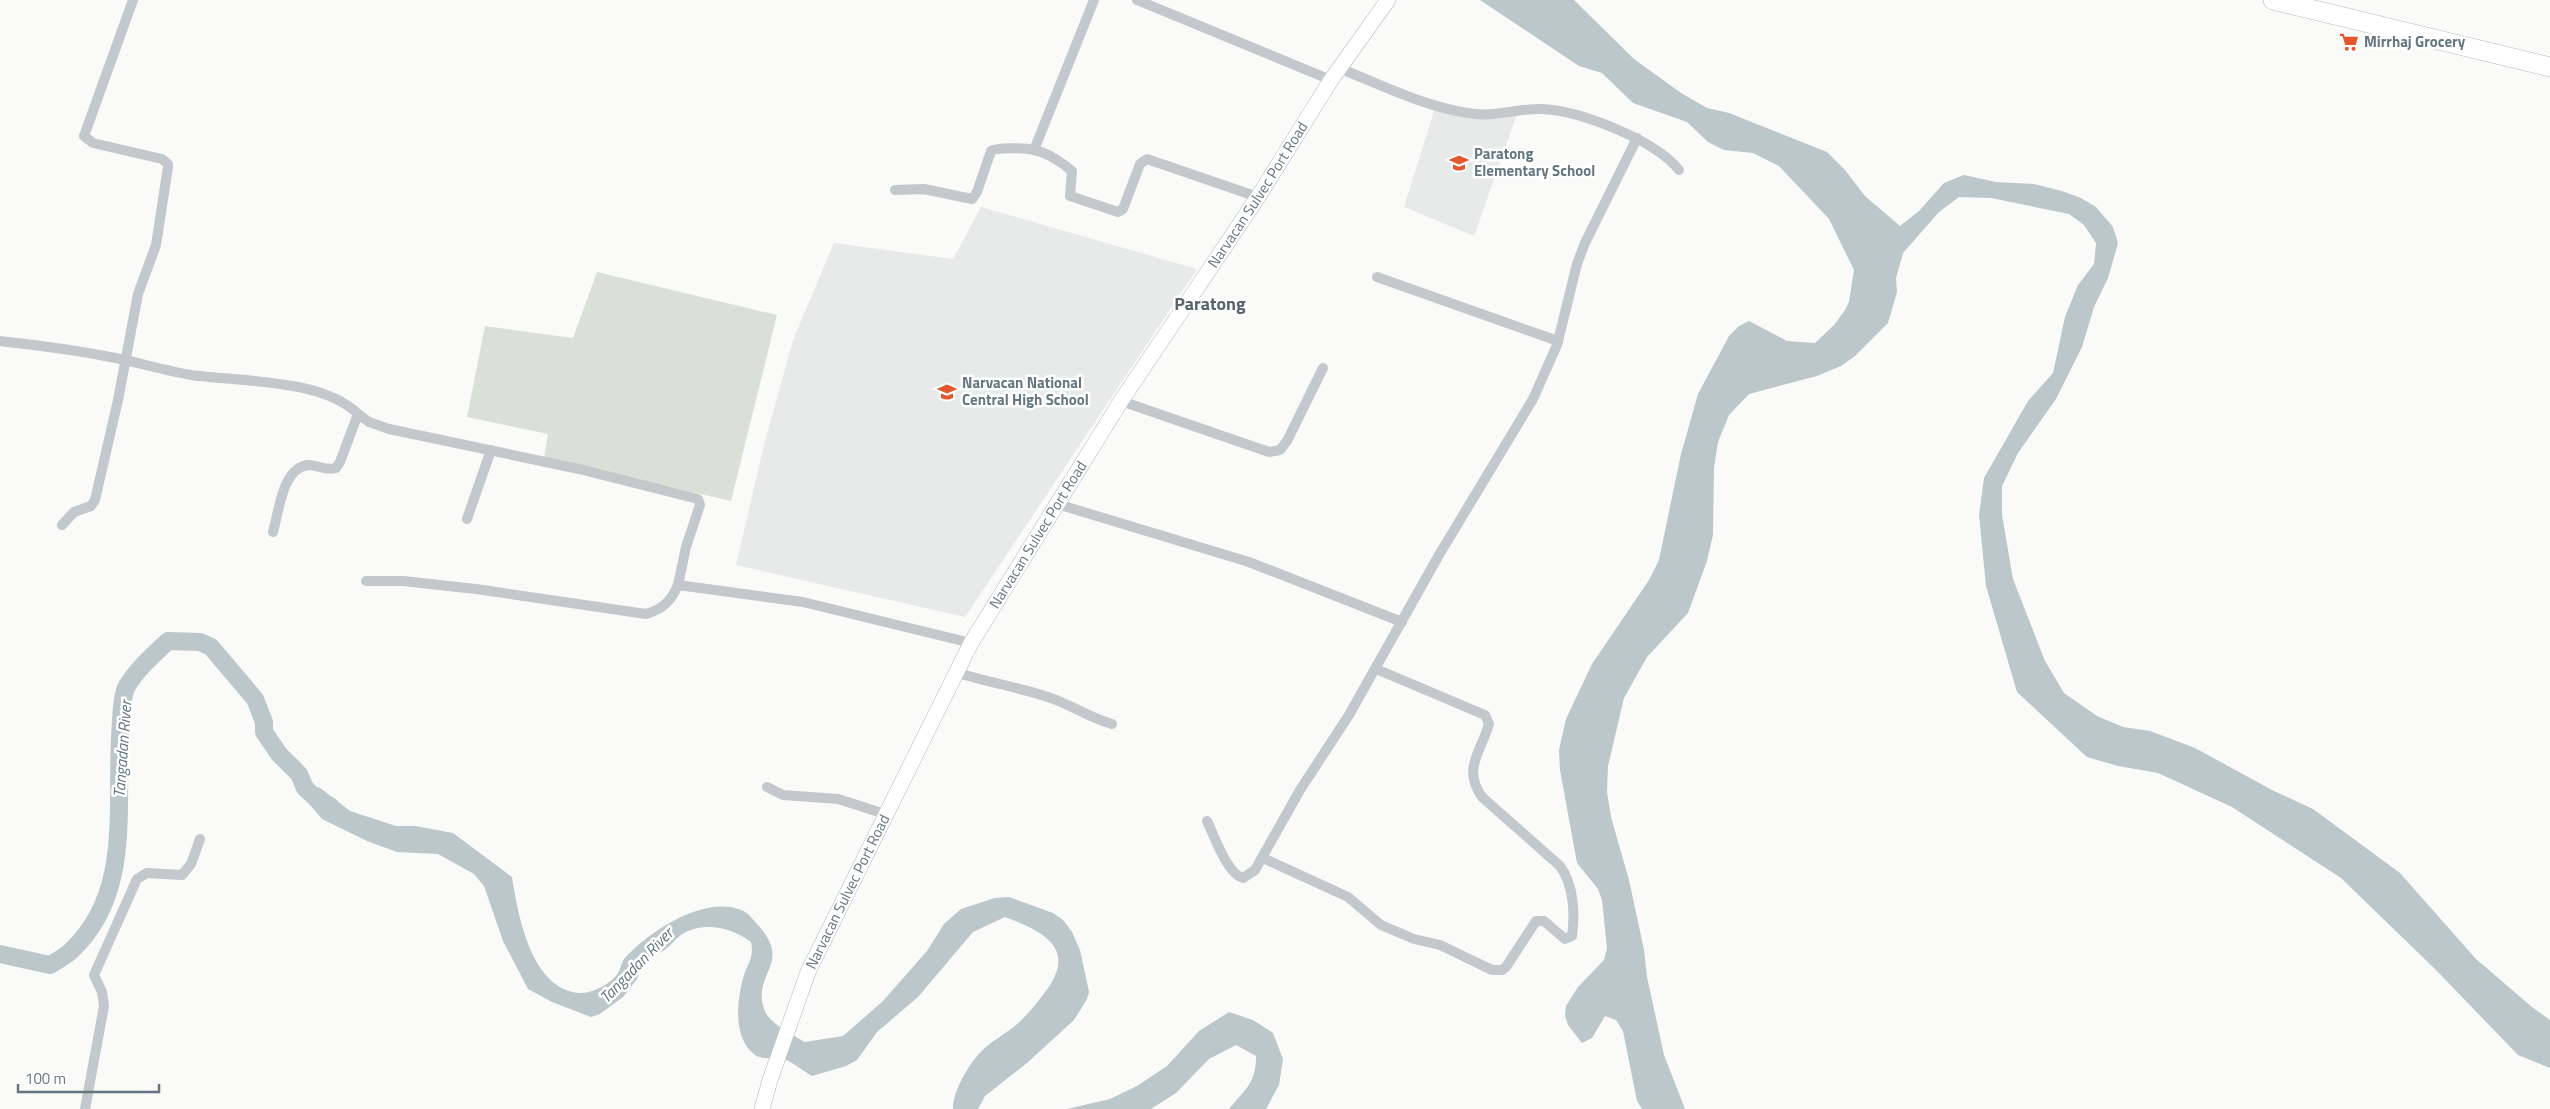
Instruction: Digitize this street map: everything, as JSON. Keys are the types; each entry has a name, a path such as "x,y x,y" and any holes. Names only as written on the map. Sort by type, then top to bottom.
{"highway":[{"path":"2273,0 2550,67"}],"street":[{"path":"62,525 74,512 91,506 95,500 138,294 156,246 168,164 162,159 92,143 84,136 133,0"},
{"path":"1034,150 1094,0"},
{"path":"1137,0 1335,74 1450,110 1470,114 1495,114 1545,109 1591,120 1637,138 1662,152 1679,170"},
{"name":"Narvacan Sulvec Port Road","path":"762,1109 776,1062 808,972 884,814 971,643 1121,401 1258,197 1335,74 1388,0"},
{"path":"1207,821 1221,852 1239,877 1248,876 1263,858 1300,790 1350,715 1439,555 1547,370 1558,341 1577,264 1585,243 1637,138"},
{"path":"896,190 924,189 972,199 977,192 991,151 995,148 1034,150 1073,172 1068,193 1072,197 1118,212 1123,209 1140,164 1147,159 1258,197"},
{"path":"1377,277 1558,341"},
{"path":"0,341 79,351 188,374 302,388 341,402 377,426 579,469 698,499 700,505 684,554 678,585 667,604 659,610 646,614 476,589 403,581 366,580"},
{"path":"1121,401 1269,452 1280,450 1288,441 1323,368"},
{"path":"273,532 287,482 294,471 308,466 336,468 358,414"},
{"path":"467,519 491,450"},
{"path":"1057,504 1249,562 1402,622"},
{"path":"678,585 803,602 971,643"},
{"path":"1263,858 1348,897 1381,925 1414,939 1440,944 1492,970 1498,971 1506,967 1536,921 1544,921 1565,939 1572,936 1571,895 1566,874 1560,866 1482,797 1475,787 1472,771 1489,724 1485,715 1376,669"},
{"path":"955,672 1048,696 1112,724"},
{"path":"767,787 783,795 799,798 838,799 884,814"},
{"path":"85,1109 104,1006 102,992 94,979 95,969 137,879 147,873 173,876 182,875 191,864 200,840"}],"shaded area":[{"name":"Paratong Elementary School","path":"1435,108 1517,114 1474,236 1404,207"},
{"name":"Narvacan National Central High School","path":"981,207 1197,269 965,617 736,565 764,445 793,340 834,243 953,259"},
{"path":"597,272 777,315 731,501 544,458 548,434 467,417 485,326 573,338"}],"water":[{"path":"1480,0 1574,0 1634,59 1681,93 1707,108 1729,113 1827,152 1845,170 1865,196 1900,226 1919,211 1944,183 1964,175 1996,182 2034,184 2081,198 2096,207 2113,227 2118,243 2108,278 2094,307 2082,347 2056,399 2018,453 2002,486 2002,515 2013,579 2045,661 2064,693 2097,716 2123,727 2150,731 2195,748 2272,790 2313,809 2400,873 2476,959 2550,1020 2550,1068 2518,1055 2435,969 2341,878 2232,807 2158,773 2118,766 2087,757 2017,692 1986,586 1979,515 1984,478 2028,401 2053,373 2065,317 2078,285 2094,264 2096,243 2084,225 2069,214 1991,198 1959,197 1939,212 1903,253 1896,278 1897,292 1888,323 1855,356 1841,366 1817,376 1749,394 1729,415 1718,442 1714,468 1713,535 1707,561 1688,613 1647,657 1624,698 1608,766 1607,792 1611,817 1629,880 1664,1055 1685,1109 1642,1109 1637,1101 1623,1031 1616,1020 1605,1016 1592,1038 1582,1043 1568,1025 1565,1016 1566,1006 1578,987 1604,960 1607,948 1602,900 1598,889 1577,863 1560,770 1559,750 1566,719 1592,664 1649,580 1659,560 1681,454 1698,394 1729,336 1739,326 1749,321 1787,341 1815,343 1835,324 1845,310 1849,302 1854,270 1829,219 1779,166 1753,153 1724,150 1708,142 1687,122 1633,103 1602,73 1579,66"},
{"path":"319,787 350,811 396,826 415,826 453,833 512,877 523,929 538,965 549,979 563,988 579,993 594,990 609,983 617,974 624,959 647,938 662,928 694,912 726,907 746,912 768,938 772,950 772,959 763,986 762,997 764,1009 771,1020 805,1042 843,1036 882,1002 927,951 944,924 961,909 995,898 1009,897 1053,913 1063,920 1072,932 1080,950 1089,992 1087,999 1074,1020 1027,1063 985,1096 978,1109 953,1109 959,1084 975,1059 986,1047 1028,1014 1053,980 1058,967 1058,955 1054,946 1045,937 1005,917 973,932 918,997 877,1032 857,1060 846,1066 812,1076 786,1060 762,1058 755,1055 743,1039 738,1018 738,1006 744,975 752,952 751,942 743,937 726,930 707,927 698,928 681,935 668,948 645,959 637,979 623,997 600,1014 591,1017 552,1002 528,989 503,941 484,886 474,874 438,854 397,852 367,841 322,819 306,800"},
{"path":"1229,1012 1253,1020 1273,1033 1283,1059 1279,1085 1266,1109 1229,1109 1252,1080 1256,1056 1236,1045 1209,1059 1176,1093 1151,1109 1067,1109 1110,1099 1137,1086 1167,1066 1199,1031"}],"waterway":[{"name":"Tangadan River","path":"0,954 50,965 72,950 91,928 104,904 112,878 117,851 120,738 125,691 136,673 168,641 200,642 211,647 255,699 264,722 264,732 279,754 299,774 305,788 321,803 330,806"}],"place":[{"name":"Mirrhaj Grocery","path":"2349,42"},
{"name":"Paratong Elementary School","path":"1459,163"},
{"name":"Narvacan National Central High School","path":"947,392"}],"district":[{"name":"Paratong","path":"1210,304"}]}
